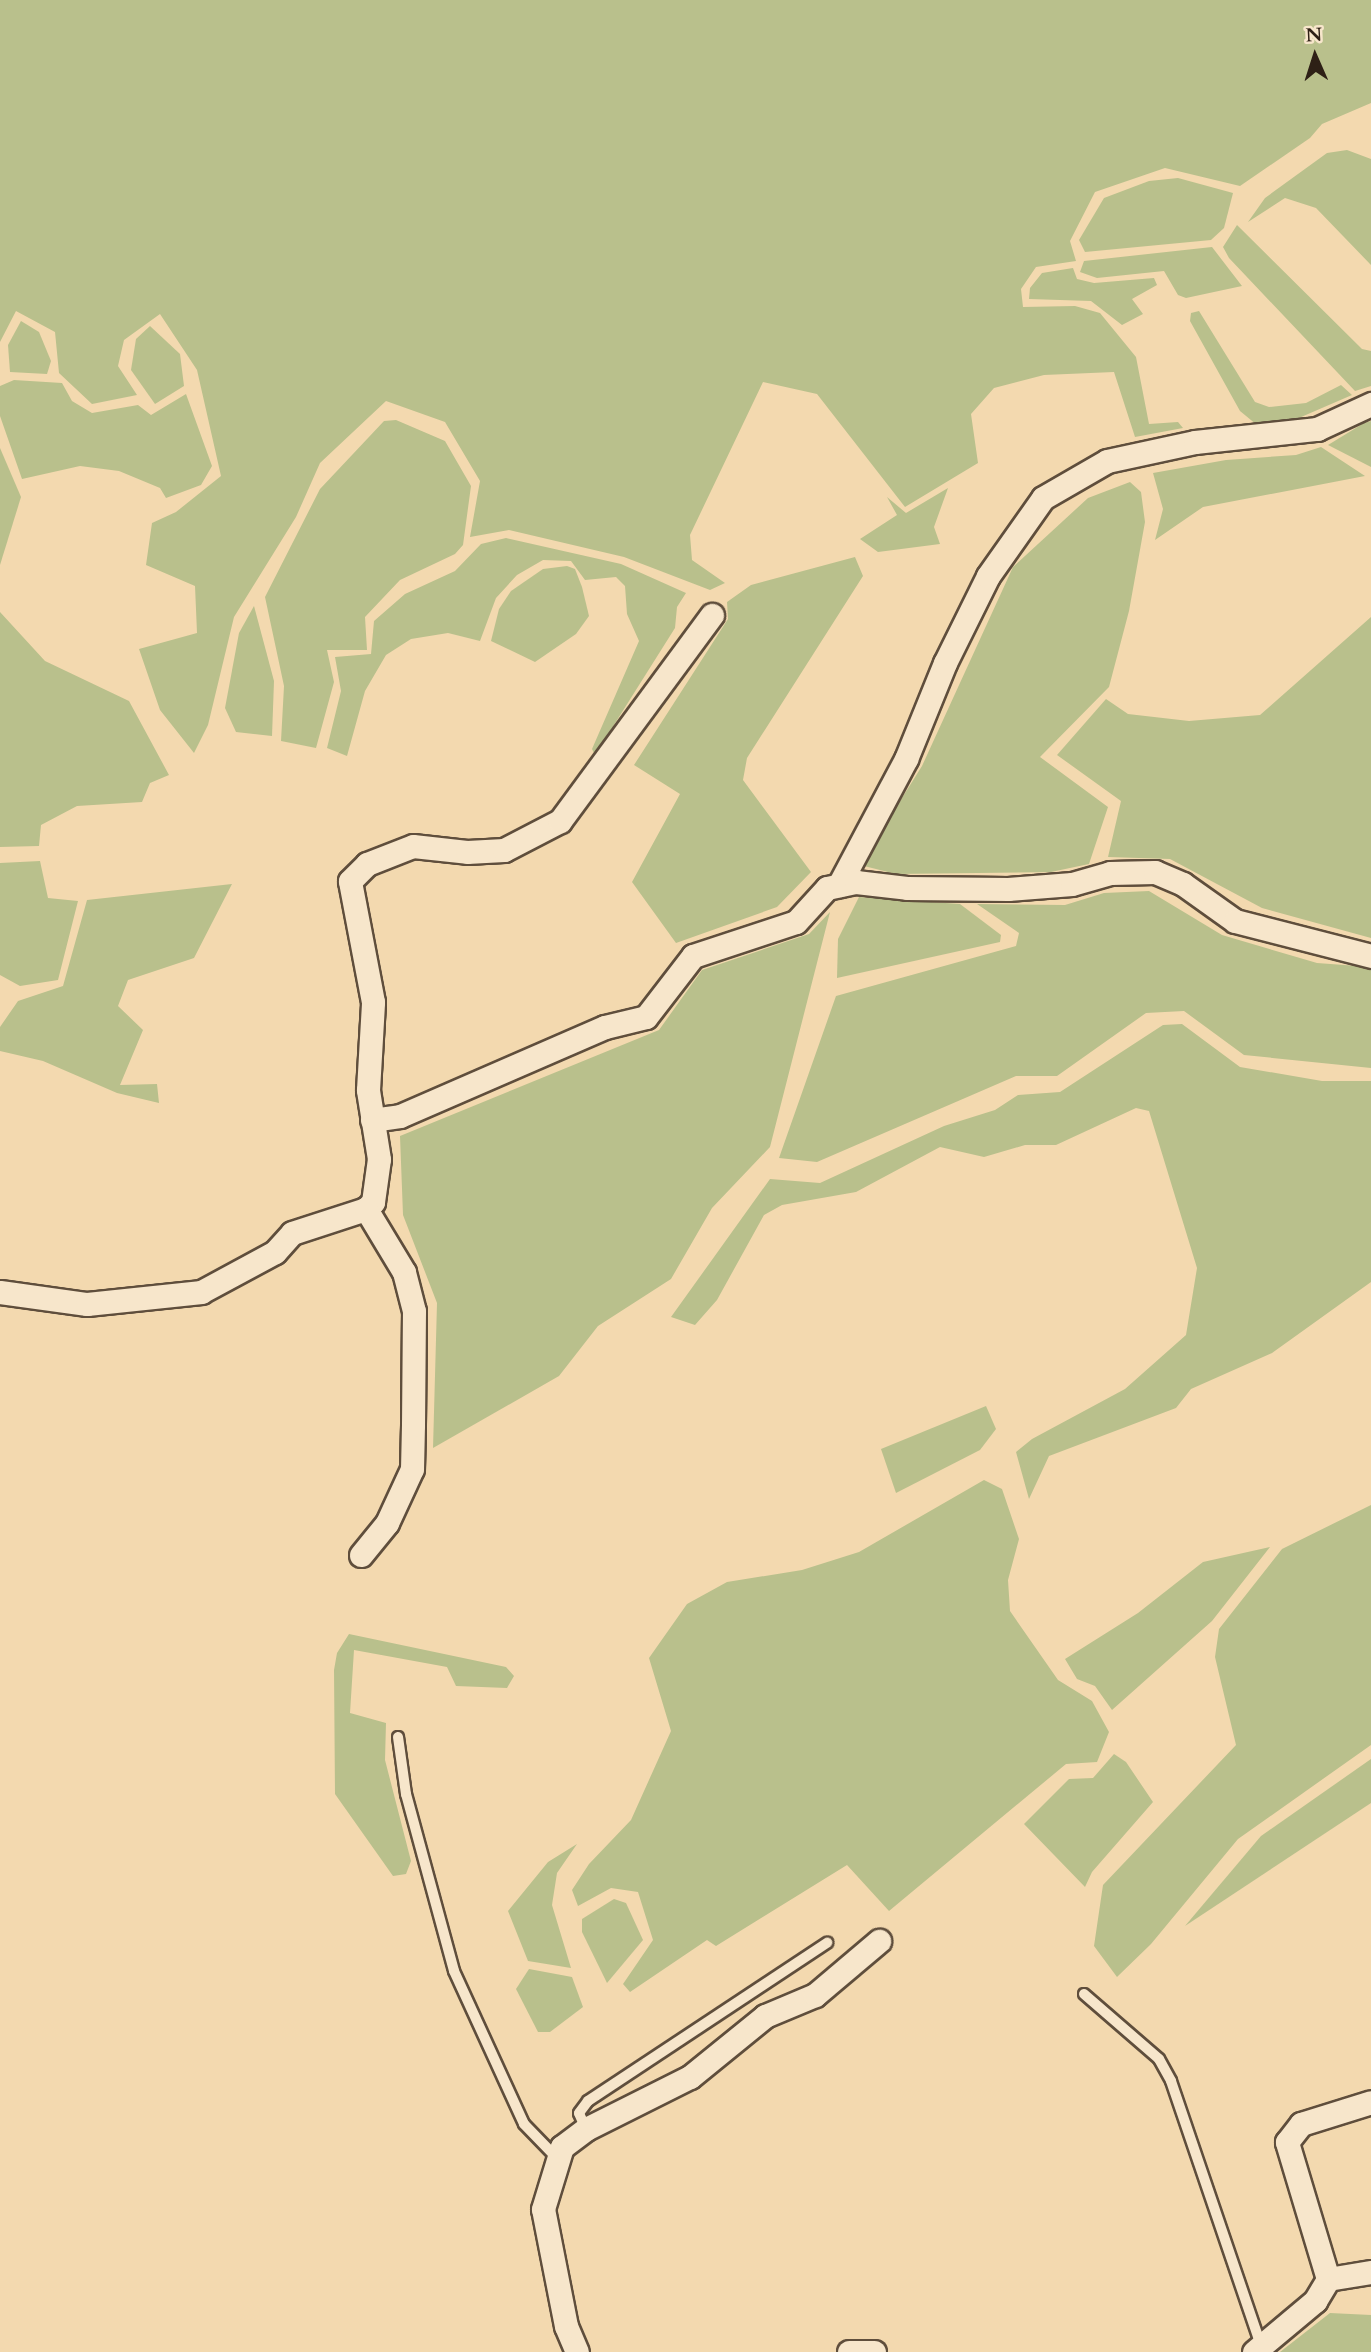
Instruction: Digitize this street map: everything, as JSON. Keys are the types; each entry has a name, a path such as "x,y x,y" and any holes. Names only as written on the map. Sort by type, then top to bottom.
{"street":[{"path":"839,886 906,759 945,663 988,576 1043,498 1107,461 1195,442 1317,429 1371,404"},
{"path":"0,1293 87,1304 201,1292 250,1268 275,1252 292,1233 366,1209 373,1202 379,1159 368,1090 373,1002 350,881 367,864 413,846 467,852 504,850 560,821 712,615"},
{"path":"373,1120 400,1116 606,1027 646,1017 692,956 796,922 827,888 856,882 907,888 1008,889 1072,884 1110,873 1155,872 1183,884 1235,921 1371,956"},
{"path":"361,1555 387,1523 412,1469 413,1425 414,1311 404,1272 366,1209"},
{"path":"577,2352 566,2326 543,2209 562,2147 586,2129 690,2077 765,2016 815,1995 880,1941"},
{"path":"1257,2349 1315,2301 1328,2279 1287,2142 1301,2124 1371,2102"},
{"path":"1328,2279 1371,2272"},
{"path":"849,2352 874,2352"}],"lane":[{"path":"398,1737 405,1794 454,1971 524,2124 557,2158"},
{"path":"586,2129 579,2113 588,2101 827,1942"},
{"path":"1083,1994 1159,2059 1171,2081 1257,2349"}],"green space":[{"path":"0,0 1371,0 1371,103 1322,124 1310,138 1240,186 1165,168 1095,192 1070,241 1076,261 1036,267 1021,289 1023,307 1075,306 1100,313 1136,357 1149,424 1178,422 1183,428 1135,437 1114,372 1044,375 994,388 971,414 978,463 905,507 817,394 763,382 690,535 692,560 725,583 710,590 624,557 509,530 470,537 480,481 445,422 386,401 320,463 296,517 234,617 208,725 194,753 160,710 139,649 197,633 195,586 146,565 152,523 176,512 221,476 197,370 160,314 124,340 118,366 137,395 92,404 59,373 55,332 16,311 0,342"},
{"path":"1347,150 1371,159 1371,265 1316,208 1285,198 1248,222 1265,198 1327,153"},
{"path":"1178,178 1233,193 1224,228 1211,240 1085,252 1079,240 1104,198 1149,181"},
{"path":"1237,225 1362,349 1371,351 1371,386 1355,391 1229,258 1223,247"},
{"path":"1212,247 1242,286 1186,298 1178,295 1164,271 1097,278 1080,272 1084,261"},
{"path":"1073,268 1077,279 1094,283 1154,278 1157,285 1132,299 1143,314 1122,325 1091,301 1029,299 1030,288 1042,273"},
{"path":"1199,311 1255,402 1269,407 1306,403 1341,385 1352,395 1285,424 1257,425 1240,411 1190,321 1191,313"},
{"path":"21,321 39,332 51,361 47,374 10,372 8,345"},
{"path":"150,326 180,354 184,386 155,404 131,370 136,339"},
{"path":"14,380 62,383 72,401 92,413 138,405 151,415 186,394 212,466 201,485 166,498 160,488 119,471 80,466 22,479 0,416 0,386"},
{"path":"396,420 445,441 471,486 463,545 455,554 400,580 365,617 367,650 327,650 334,682 316,748 281,741 284,686 265,597 320,489 384,421"},
{"path":"1371,421 1371,467 1328,445 1364,423"},
{"path":"1321,447 1365,476 1203,507 1155,540 1163,509 1153,473 1226,460 1296,455"},
{"path":"0,448 21,497 0,565"},
{"path":"1130,482 1141,492 1145,522 1129,611 1109,687 1040,757 1108,807 1089,864 1051,872 896,874 860,865 922,766 1013,567 1088,498"},
{"path":"948,488 934,527 940,544 878,552 860,539 897,515 887,497 906,513"},
{"path":"506,538 621,564 686,593 677,607 675,628 595,755 592,749 639,641 627,614 625,586 616,577 585,580 571,561 543,560 517,575 496,598 480,641 448,633 411,639 386,655 365,691 347,756 327,748 341,691 335,657 371,654 374,621 405,594 455,571 481,544"},
{"path":"855,557 863,576 747,758 743,780 811,872 777,907 676,943 632,882 680,794 634,765 728,619 727,602 751,585"},
{"path":"567,566 575,569 589,616 576,634 535,662 491,641 499,609 511,591 543,569"},
{"path":"254,606 274,681 272,736 236,732 225,708 239,633"},
{"path":"0,612 45,661 129,701 169,775 150,783 142,802 77,806 41,825 39,846 0,847"},
{"path":"1371,617 1371,938 1262,908 1170,859 1108,857 1121,801 1057,755 1106,699 1128,714 1189,721 1260,715"},
{"path":"40,861 48,898 78,901 58,980 20,986 0,975 0,863"},
{"path":"232,884 194,958 128,980 118,1006 143,1030 120,1085 157,1084 159,1103 117,1093 43,1061 0,1051 0,1027 18,1001 63,986 87,900"},
{"path":"1149,891 1222,935 1317,963 1371,967 1371,1068 1244,1055 1184,1011 1146,1013 1057,1076 1016,1076 817,1162 779,1158 836,996 1016,946 1019,933 977,904 1065,905 1104,893"},
{"path":"859,897 960,904 1001,935 1000,942 837,978 838,939"},
{"path":"830,912 770,1147 712,1208 671,1279 598,1326 559,1376 433,1448 437,1303 403,1215 400,1136 659,1030 702,970 809,934"},
{"path":"1182,1024 1240,1067 1322,1081 1371,1081 1371,1282 1272,1353 1191,1389 1176,1408 1049,1456 1029,1499 1016,1452 1032,1439 1125,1389 1186,1335 1197,1268 1149,1111 1136,1108 1056,1145 1025,1145 984,1157 940,1147 856,1192 782,1205 764,1215 717,1300 695,1325 671,1317 770,1179 820,1183 944,1126 995,1110 1018,1095 1060,1092 1163,1025"},
{"path":"986,1406 996,1429 980,1450 896,1493 881,1449"},
{"path":"984,1480 1002,1489 1019,1539 1008,1580 1010,1611 1058,1680 1092,1701 1109,1732 1097,1762 1066,1764 889,1911 847,1865 716,1946 707,1940 630,1992 623,1984 653,1940 638,1892 611,1888 578,1906 572,1890 589,1864 631,1820 671,1731 649,1658 687,1604 727,1582 802,1570 859,1552"},
{"path":"1371,1505 1371,1745 1238,1839 1151,1944 1117,1977 1094,1946 1103,1885 1236,1745 1215,1657 1219,1629 1282,1549"},
{"path":"1270,1547 1212,1621 1112,1710 1095,1686 1077,1679 1065,1659 1138,1613 1203,1562"},
{"path":"349,1634 506,1667 514,1676 507,1688 456,1686 447,1667 354,1650 350,1713 386,1723 385,1760 411,1861 406,1874 393,1876 335,1794 334,1670 337,1653"},
{"path":"1114,1754 1126,1762 1153,1802 1092,1872 1085,1887 1024,1824 1069,1779 1093,1778"},
{"path":"1371,1759 1371,1803 1185,1926 1261,1836"},
{"path":"577,1844 557,1873 552,1905 571,1968 528,1961 508,1911 548,1862"},
{"path":"614,1899 626,1903 643,1940 607,1983 582,1932 582,1919"},
{"path":"529,1969 572,1977 583,2007 550,2032 538,2032 516,1989"},
{"path":"1330,2313 1371,2315 1371,2352 1280,2352"}]}
